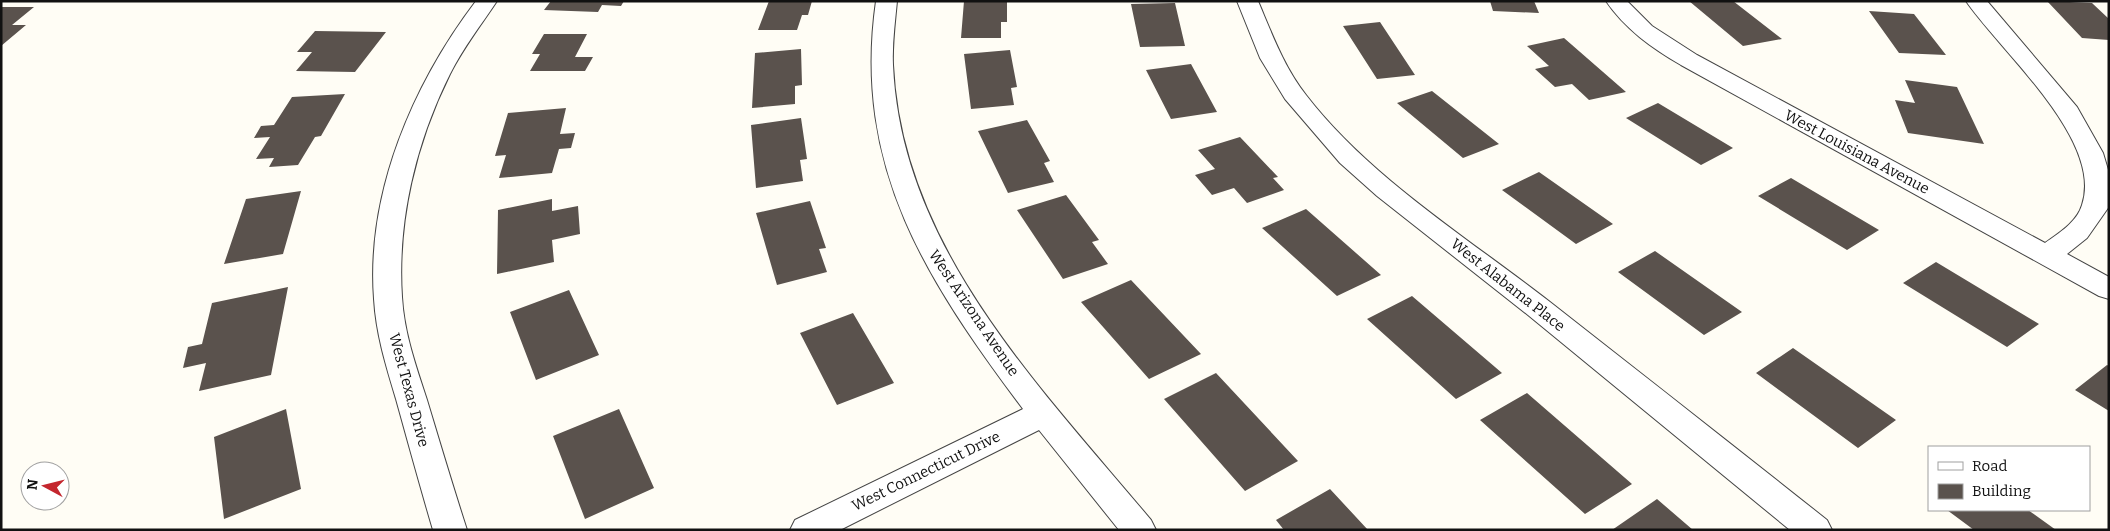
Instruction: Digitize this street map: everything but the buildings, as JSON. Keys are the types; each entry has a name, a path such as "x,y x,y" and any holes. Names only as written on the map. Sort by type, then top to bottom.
{"street":[{"name":"West Texas Drive","path":"450,530 394,340 388,287 390,224 405,159 427,97 469,23 487,1"},
{"name":"West Arizona Avenue","path":"887,1 881,50 886,120 905,184 930,248 996,350 1044,413 1139,530"},
{"name":"West Alabama Place","path":"1247,1 1270,58 1297,99 1349,157 1386,190 1815,530"},
{"name":"West Louisiana Avenue","path":"1616,1 1625,14 1642,30 1694,63 2109,289"},
{"path":"1976,1 2069,112 2091,153 2098,185 2095,208 2078,232 2047,255"},
{"name":"West Connecticut Drive","path":"807,530 1044,413"}]}
